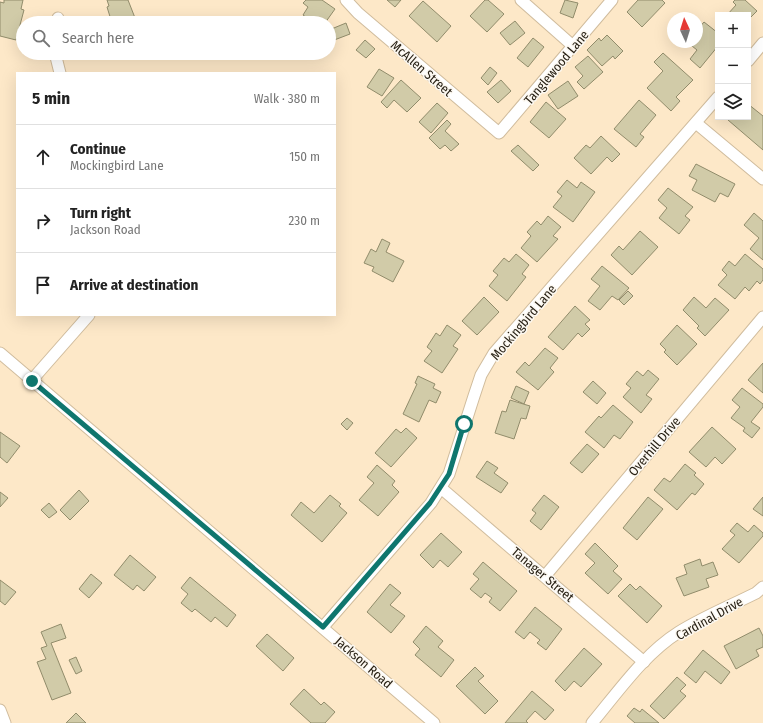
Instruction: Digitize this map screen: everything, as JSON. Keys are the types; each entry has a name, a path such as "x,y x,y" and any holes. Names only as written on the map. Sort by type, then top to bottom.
{"street":[{"name":"McAllen Street","path":"346,0 358,13 499,133"},
{"path":"521,0 573,46"},
{"name":"Tanglewood Lane","path":"499,133 612,0"},
{"path":"751,58 763,44"},
{"path":"57,60 60,72"},
{"name":"Mockingbird Lane","path":"323,627 430,503 441,488 449,474 464,424 481,376 494,353 715,100"},
{"path":"696,122 763,179"},
{"path":"32,381 88,316"},
{"name":"Overhill Drive","path":"545,576 763,317"},
{"name":"Jackson Road","path":"0,353 434,723"},
{"name":"Tanager Street","path":"441,488 644,662"},
{"name":"Cardinal Drive","path":"592,723 644,662 679,633 756,593 763,587"},
{"path":"0,710 5,723"}],"building":[{"path":"4,0 23,0 21,9 24,10 22,16 16,16 16,40 0,36 0,2 4,3"},
{"path":"107,0 128,0 134,16 110,16 107,7 109,6"},
{"path":"306,0 322,0 335,9 330,16 304,16 303,15 308,7 303,3"},
{"path":"387,0 401,0 395,7"},
{"path":"485,0 488,0 504,14 487,32 470,16"},
{"path":"565,0 578,3 573,18 560,13"},
{"path":"638,0 662,0 665,3 642,27 627,12"},
{"path":"735,0 745,0 757,11 751,17 751,12 730,12 736,5 733,2"},
{"path":"423,1 451,26 437,42 409,16"},
{"path":"515,21 525,33 510,45 500,33"},
{"path":"704,22 715,31 715,50 700,68 690,59 697,50 694,48 703,48"},
{"path":"346,23 350,34 336,39 336,27"},
{"path":"607,35 623,51 615,59 613,56 602,66 587,50 599,38 601,41"},
{"path":"533,38 544,47 528,67 517,58"},
{"path":"365,40 375,49 366,58 356,50"},
{"path":"663,53 693,80 676,97 680,101 671,111 647,88 663,71 654,62"},
{"path":"588,56 603,72 584,89 577,82 583,76 575,67"},
{"path":"490,67 497,73 488,85 481,78"},
{"path":"379,69 394,78 382,96 367,87"},
{"path":"401,80 421,98 407,112 394,100 387,108 381,102"},
{"path":"501,80 511,91 498,103 487,92"},
{"path":"568,81 578,96 558,109 548,95"},
{"path":"639,100 656,115 640,134 644,137 636,147 614,129"},
{"path":"546,102 566,119 549,138 530,122"},
{"path":"437,103 448,113 431,133 419,122"},
{"path":"751,106 763,116 763,150 728,120 751,120"},
{"path":"447,120 451,124 445,131 459,144 451,151 445,145 440,149 429,138"},
{"path":"601,136 620,154 612,162 607,157 591,174 574,158 586,145 590,148"},
{"path":"518,145 539,165 533,171 511,151"},
{"path":"696,164 735,184 728,197 720,193 715,202 692,190 697,180 689,176"},
{"path":"567,180 577,188 581,182 595,192 573,222 553,207 562,196 557,192"},
{"path":"668,188 693,207 685,216 690,220 679,234 659,218 667,208 658,200"},
{"path":"754,213 763,221 763,260 750,249 759,238 744,225"},
{"path":"548,216 561,227 553,236 558,239 537,262 521,248 531,236 527,232 537,221 541,225"},
{"path":"640,231 658,247 632,275 611,255 619,246 623,250"},
{"path":"382,239 390,243 386,252 404,261 393,282 372,271 374,267 364,263 371,249 376,252"},
{"path":"516,254 529,265 522,274 526,277 507,301 489,286 498,275 493,271 504,258 509,262"},
{"path":"745,254 763,269 763,280 760,284 757,281 749,291 745,287 735,299 718,285 727,275 722,270 729,261 735,266"},
{"path":"602,266 629,288 618,300 612,296 600,310 588,301 600,286 591,279"},
{"path":"628,291 633,296 624,305 619,300"},
{"path":"484,297 499,312 477,335 462,321"},
{"path":"694,297 706,308 715,298 729,310 705,336 697,328 699,326 683,310"},
{"path":"575,306 590,320 585,324 590,329 582,337 578,333 563,350 548,337"},
{"path":"447,325 461,335 453,346 458,349 442,373 424,361 432,351 427,347 436,333 440,336"},
{"path":"677,325 697,344 677,365 664,352 666,350 660,344"},
{"path":"545,348 558,358 550,368 554,372 538,390 516,372 525,362 529,366"},
{"path":"763,363 763,393 748,380"},
{"path":"648,370 659,379 646,395 652,399 641,413 623,397 631,388 626,384 637,371 643,376"},
{"path":"418,376 435,384 433,388 441,392 436,403 429,400 419,422 403,414 417,384 415,383"},
{"path":"593,381 606,393 597,404 583,392"},
{"path":"516,386 529,392 524,404 511,398"},
{"path":"742,388 763,404 763,407 751,422 760,428 752,438 743,431 745,428 731,418 740,407 732,400"},
{"path":"510,400 530,406 526,419 521,418 514,439 495,433 502,411 506,412"},
{"path":"613,405 633,422 620,439 614,435 604,448 585,432 599,416 601,418"},
{"path":"347,418 353,423 347,430 341,424"},
{"path":"712,427 736,449 722,464 715,457 706,467 689,452"},
{"path":"406,428 417,438 391,467 375,453 396,429 401,433"},
{"path":"0,432 20,446 7,463 0,457"},
{"path":"587,444 599,454 582,473 570,463"},
{"path":"487,461 498,468 494,473 508,483 501,493 476,477"},
{"path":"685,464 696,473 694,475 704,484 695,495 692,493 677,510 654,490 664,478 670,482"},
{"path":"377,465 395,481 392,485 399,492 378,516 359,500 374,483 367,477"},
{"path":"79,490 89,501 70,520 60,510"},
{"path":"0,492 8,498 0,507"},
{"path":"330,495 341,504 339,506 347,513 322,542 291,515 301,502 314,513"},
{"path":"544,495 559,507 541,530 530,521 536,513 532,510"},
{"path":"648,497 663,509 637,540 623,528"},
{"path":"763,497 763,516 753,509"},
{"path":"49,503 57,512 49,518 41,510"},
{"path":"737,523 748,532 754,525 763,533 763,536 739,563 722,549 735,535 730,531"},
{"path":"441,533 462,552 448,567 440,560 433,568 420,555"},
{"path":"595,543 618,566 613,571 622,579 608,594 585,573 595,563 585,554"},
{"path":"130,555 156,577 144,591 137,585 133,590 114,575"},
{"path":"700,559 702,566 713,562 718,575 706,579 709,587 684,596 676,578 687,574 684,565"},
{"path":"483,562 517,591 500,611 489,602 492,598 485,593 481,598 470,589 479,579 473,574"},
{"path":"91,574 102,583 89,598 79,589"},
{"path":"190,577 236,615 227,627 215,617 211,622 195,609 192,612 181,603 188,594 181,588"},
{"path":"0,580 16,592 5,605 0,601"},
{"path":"390,584 401,593 390,605 405,616 391,633 367,612"},
{"path":"630,584 636,590 640,586 662,606 647,623 618,596"},
{"path":"535,607 562,629 546,650 537,643 540,640 530,632 524,639 515,632"},
{"path":"61,624 66,638 51,643 71,693 52,700 37,662 46,659 41,648 47,646 41,632"},
{"path":"426,626 443,641 438,647 454,660 441,677 415,655 420,649 413,642"},
{"path":"759,628 763,636 763,647 756,650 759,656 736,669 724,646"},
{"path":"267,634 294,658 283,671 256,646"},
{"path":"584,648 602,664 581,687 574,681 565,691 555,681"},
{"path":"703,650 730,672 721,684 705,671 696,683 684,673"},
{"path":"76,657 82,671 76,674 69,660"},
{"path":"475,667 484,676 478,681 498,701 485,714 456,686"},
{"path":"677,677 686,685 680,691 686,696 664,719 650,706"},
{"path":"304,689 321,705 324,702 335,712 325,723 311,723 290,704"},
{"path":"532,691 554,710 545,720 535,711 526,721 528,723 505,723"},
{"path":"634,708 640,712 642,709 659,723 635,723 627,716"},
{"path":"76,713 86,723 66,723"}],"route":[{"path":"32,381 323,627 430,503 441,488 449,474 464,424"}]}
